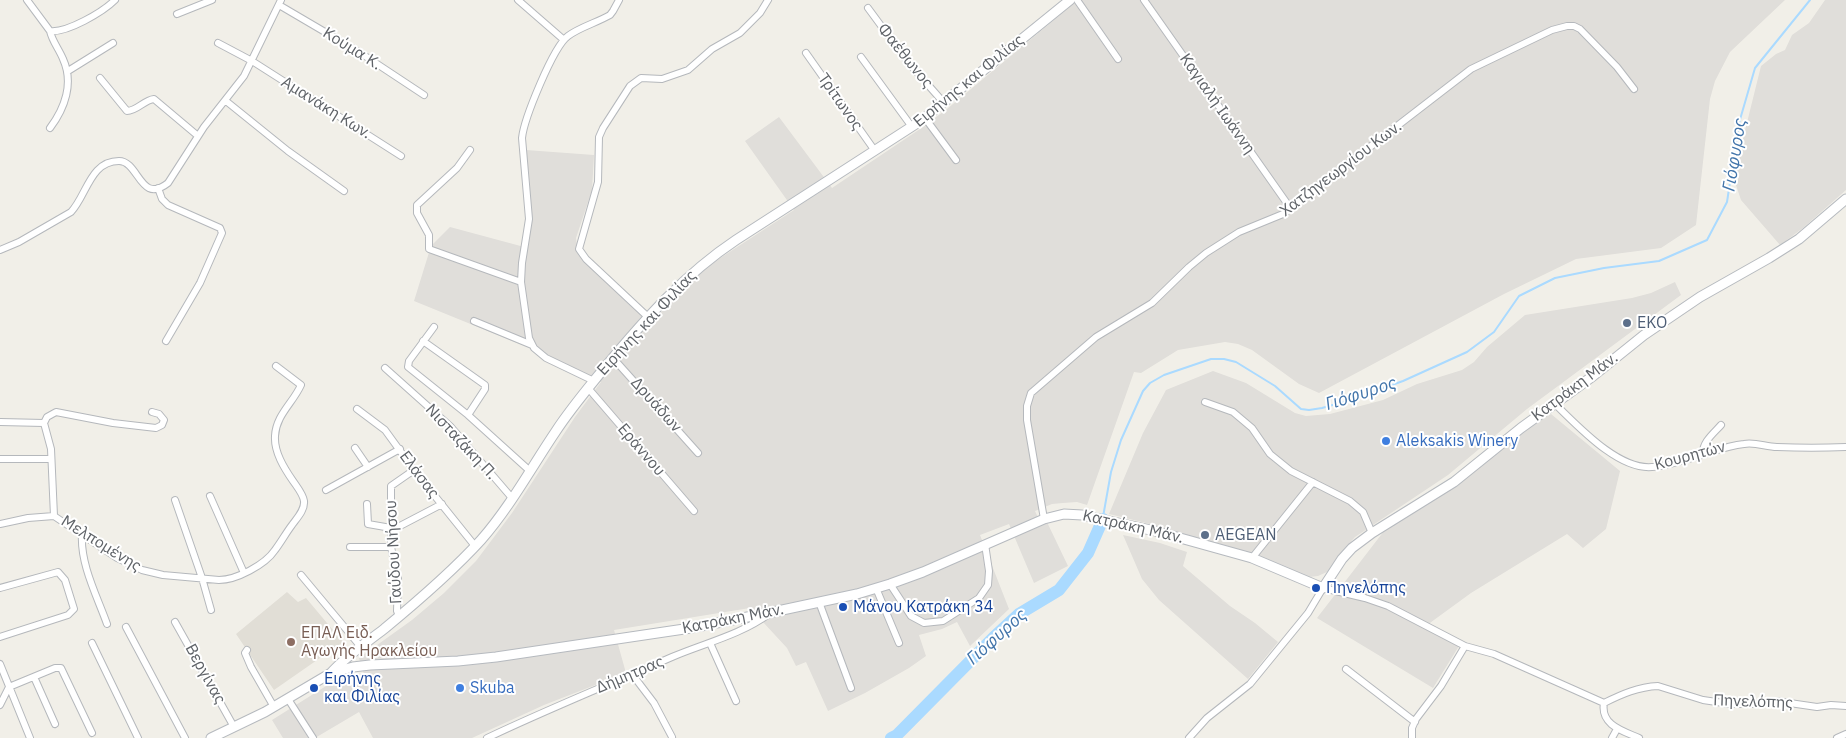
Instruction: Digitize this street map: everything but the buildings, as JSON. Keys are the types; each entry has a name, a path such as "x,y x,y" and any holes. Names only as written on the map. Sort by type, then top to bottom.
{"street":[{"path":"27,0 50,31 68,71 69,83 63,105 58,117 50,128"},
{"path":"50,31 58,31 82,21 101,11 115,0"},
{"path":"177,14 212,0"},
{"path":"518,0 564,40"},
{"path":"594,381 552,362 540,354 532,345 528,333 521,282 528,219 522,150 524,126 543,78 564,40 572,33 610,15 619,0"},
{"path":"648,317 586,259 579,249 582,232 598,182 599,137 630,86 636,80 641,78 662,79 688,70 712,49 740,33 760,14 768,0"},
{"name":"Ειρήνης και Φιλίας","path":"331,673 438,584 475,546 512,498 563,420 588,388 648,317 686,278 722,249 925,118 1070,0"},
{"path":"1077,0 1118,59"},
{"name":"Καγιαλή Ιωάννη","path":"1144,0 1291,209"},
{"path":"0,250 19,242 70,212 78,202 92,176 106,164 119,161 126,163 144,185 150,188 164,186 171,180 198,136 244,76 280,2"},
{"name":"Κούμα Κ.","path":"280,2 424,95"},
{"name":"Φαέθωνος","path":"868,8 907,61 944,103"},
{"name":"Χατζηγεωργίου Κων.","path":"1044,519 1026,414 1027,402 1032,391 1096,337 1152,303 1189,267 1214,248 1239,232 1275,218 1291,209 1471,69 1552,30 1567,26 1574,26 1580,29 1608,57 1634,89"},
{"path":"68,71 113,43"},
{"name":"Αμανάκη Κων.","path":"218,43 252,61 401,156"},
{"name":"Τρίτωνος","path":"806,53 875,151"},
{"path":"861,57 912,127"},
{"path":"100,78 127,111 131,111 154,99 198,136"},
{"path":"226,101 288,151 344,191"},
{"path":"925,118 956,160"},
{"path":"470,150 451,174 421,200 418,206 417,213 429,235 429,249 521,282"},
{"path":"158,188 163,200 168,205 220,228 222,233 200,283 166,341"},
{"name":"Κατράκη Μάν.","path":"331,673 353,667 458,662 522,654 690,628 773,612 890,584 923,572 1044,519 1064,514 1082,514 1172,535 1252,558 1323,588 1342,559 1372,532 1454,482 1521,428 1556,404 1644,335 1678,312 1799,239 1846,199"},
{"path":"474,320 532,345"},
{"path":"434,327 408,362 408,368 468,415 530,471"},
{"path":"423,341 485,386 485,390 468,415"},
{"name":"Δρυάδων","path":"613,358 698,453"},
{"name":"Μελπομένης","path":"0,524 28,518 54,516 117,558 142,570 162,575 225,580 244,573 261,563 275,551 304,504 301,494 282,464 275,439 276,428 282,415 301,385 276,366"},
{"name":"Νισταζάκη Π.","path":"385,368 451,427 512,498"},
{"name":"Εράννου","path":"588,388 694,511"},
{"path":"1205,402 1233,412 1252,428 1270,454 1290,471 1350,501 1363,512 1372,532"},
{"name":"Κουρητών","path":"1556,404 1608,451 1634,465 1646,467 1657,467 1724,446 1752,443 1776,447 1846,447"},
{"name":"Ελάσας","path":"358,409 385,430 414,470 475,546"},
{"path":"44,423 51,413 56,412 113,423 156,428 162,425 164,420 163,417 152,412"},
{"path":"0,422 44,423"},
{"path":"44,423 50,440 54,516"},
{"path":"1703,454 1705,443 1721,425"},
{"path":"355,448 368,467"},
{"path":"326,490 400,450"},
{"path":"0,459 51,459"},
{"name":"Γαύδου Νήσου","path":"399,616 397,610 398,579 391,547 391,486 414,470"},
{"path":"1252,558 1313,482"},
{"path":"210,496 244,573"},
{"path":"175,500 211,610"},
{"path":"367,504 368,524 391,528 400,526 442,504"},
{"path":"82,534 82,544 88,570 108,624"},
{"path":"890,584 911,616 924,623 943,621 979,598 988,585 989,571 985,544"},
{"path":"350,546 391,547"},
{"path":"0,588 53,572 60,573 65,580 74,611 68,615 0,637"},
{"path":"301,575 361,647"},
{"path":"876,588 899,643"},
{"path":"1189,738 1207,718 1250,684 1308,613 1323,588 1365,598 1388,606 1465,646 1494,654 1604,703 1603,711 1606,718 1617,729 1639,738"},
{"path":"819,602 851,688"},
{"name":"Δήμητρας","path":"492,737 632,674 755,624 773,612"},
{"name":"Βεργίνας","path":"176,622 234,728"},
{"path":"126,627 185,738"},
{"path":"92,643 138,738"},
{"path":"710,643 736,701"},
{"path":"1412,738 1412,728 1415,722 1441,686 1465,646"},
{"path":"247,650 245,653 251,667 274,707"},
{"path":"0,664 30,738"},
{"path":"0,685 9,687 60,667 92,734"},
{"path":"1346,669 1415,722"},
{"path":"217,737 274,707 331,673"},
{"path":"632,674 654,703 672,737"},
{"path":"34,677 55,724"},
{"name":"Πηνελόπης","path":"1604,703 1632,689 1658,686 1704,700 1730,704 1776,701 1811,706 1846,706"},
{"path":"0,705 9,687"},
{"path":"288,699 313,738"},
{"path":"1612,738 1617,729"},
{"path":"1837,738 1846,734"}],"shaded area":[{"path":"1078,0 1785,0 1730,52 1715,81 1710,99 1696,225 1661,248 1576,259 1504,294 1319,393 1299,384 1252,350 1238,344 1225,342 1178,350 1141,373 1134,372 1087,505 1077,502 1052,504 1035,511 1040,522 1046,520 1068,566 1034,583 1009,524 980,535 1009,609 970,646 957,622 942,629 919,635 926,656 865,693 828,711 806,662 796,666 787,648 750,608 614,630 626,673 544,705 472,738 373,738 359,712 315,738 283,738 272,720 342,676 364,674 359,658 412,620 444,593 476,561 512,513 575,417 601,382 552,359 526,341 527,347 414,301 431,246 450,227 528,248 531,227 526,150 594,155 592,190 576,238 578,253 586,264 650,323 708,266 794,210 745,141 779,117 832,188 947,109"},
{"path":"1825,0 1846,0 1846,190 1803,228 1780,245 1741,200 1734,179 1736,167 1761,66 1776,54 1785,50 1792,35 1809,23"},
{"path":"1675,282 1681,295 1527,409 1448,475 1355,537 1329,571 1318,576 1309,577 1263,558 1146,523 1109,514 1143,433 1166,390 1213,371 1246,383 1295,413 1306,416 1330,414 1383,400 1417,384 1462,370 1474,362 1487,347 1525,315 1632,298 1651,293"},
{"path":"1551,414 1620,471 1606,529 1583,548 1567,534 1471,593 1423,628 1459,646 1433,688 1317,618 1384,531 1459,483 1540,420"},
{"path":"1123,535 1160,543 1187,552 1183,566 1230,606 1278,642 1248,679 1159,600 1142,579"},
{"path":"287,592 298,602 306,598 343,642 274,690 236,634"}],"waterway":[{"name":"Γιόφυρος","path":"1103,517 1111,472 1121,440 1143,391 1150,383 1164,375 1211,359 1224,359 1236,362 1275,386 1301,409 1322,408 1403,381 1467,352 1494,332 1519,296 1555,278 1604,268 1659,261 1707,240 1727,202 1739,123 1755,68 1810,0"},
{"name":"Γιόφυρος","path":"891,738 897,735 1019,614 1059,590 1088,553 1103,519"}],"place":[{"name":"EKO","path":"1627,323"},
{"name":"Aleksakis Winery","path":"1386,441"},
{"name":"AEGEAN","path":"1205,535"},
{"name":"Πηνελόπης","path":"1316,588"},
{"name":"Μάνου Κατράκη 34","path":"843,607"},
{"name":"ΕΠΑΛ Ειδ. Αγωγής Ηρακλείου","path":"291,642"},
{"name":"Ειρήνης και Φιλίας","path":"314,688"},
{"name":"Skuba","path":"460,688"}]}
